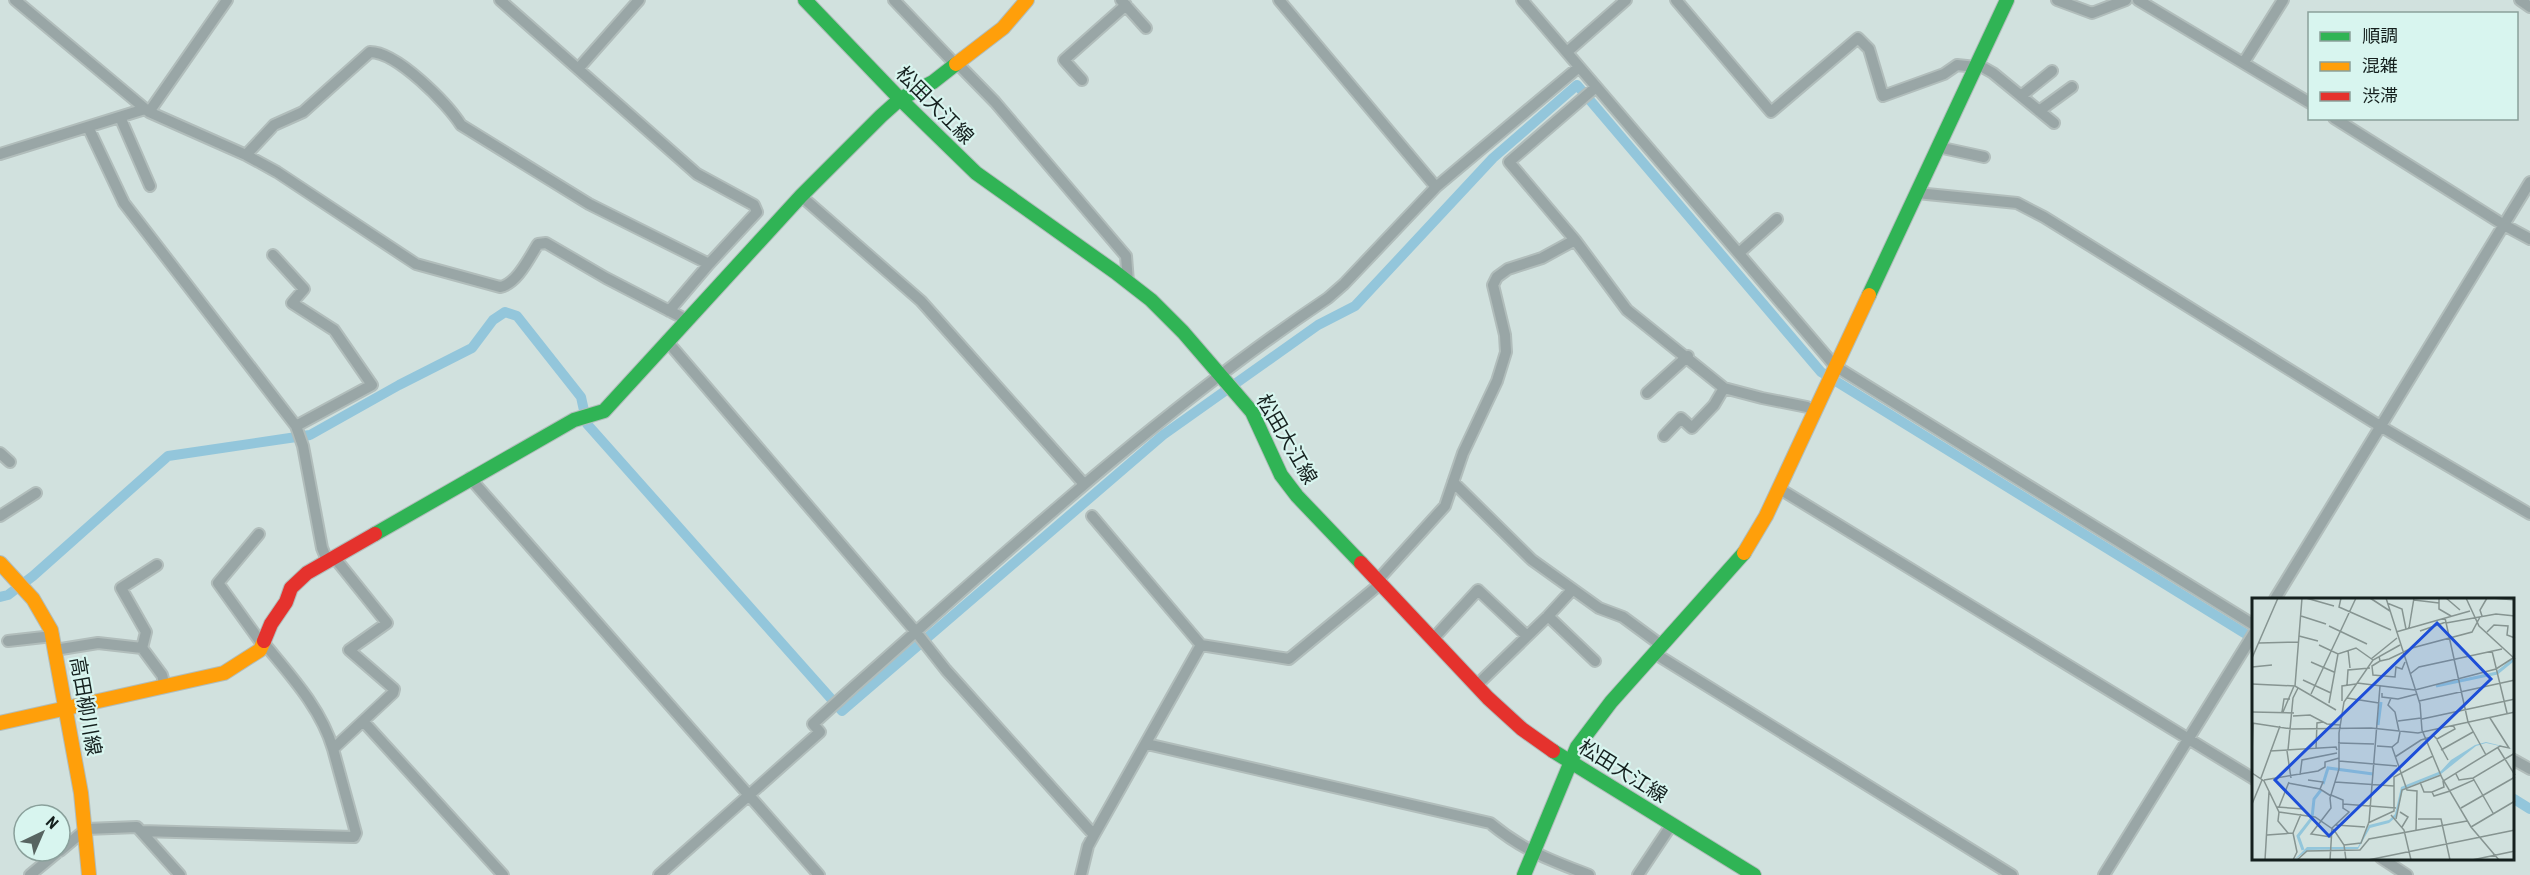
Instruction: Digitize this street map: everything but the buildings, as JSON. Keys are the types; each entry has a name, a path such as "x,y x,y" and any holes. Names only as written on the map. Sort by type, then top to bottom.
{"street":[{"path":"15,0 147,111 246,155 277,172 416,264 500,287 508,285 514,279 538,244 546,243 606,278 687,320"},
{"path":"0,154 89,129 94,124 147,111 227,0"},
{"path":"500,0 697,174 754,205 757,212 669,311"},
{"path":"578,69 639,0"},
{"name":"松田大江線","path":"805,0 900,99 976,173 1128,282 1183,332 1252,412 1281,475 1297,496 1477,685 1522,729 1754,875"},
{"path":"894,0 995,102 1126,256 1128,282"},
{"path":"0,723 224,673 235,668 260,650 291,588 307,573 574,420 604,411 801,196 900,99 933,82 1003,28 1027,0"},
{"path":"1279,0 1436,187"},
{"path":"1522,0 1834,368 2252,624"},
{"path":"1567,51 1626,0"},
{"path":"1676,0 1771,112 1858,38 1869,49 1883,96 1944,74 1957,65 1977,65 1993,73 2054,123"},
{"path":"1524,875 1577,747 1658,649 1742,556 1780,489 1824,388 2007,0"},
{"path":"2057,0 2092,13 2126,0"},
{"path":"2138,0 2308,102"},
{"path":"2244,62 2283,0"},
{"path":"2520,0 2530,6"},
{"path":"1082,80 1064,60 1123,3 1146,28"},
{"path":"246,155 274,125 303,112 370,52 378,52 405,69 452,111 461,125 589,204 709,264"},
{"path":"659,875 820,732 813,724 1084,484 1344,284 1436,187 1580,67"},
{"path":"2021,96 2052,71"},
{"path":"1596,87 1509,162 1575,240 1627,310 1688,356 1724,388 1807,407 1814,411"},
{"path":"2039,111 2072,87"},
{"path":"120,117 150,186"},
{"path":"2337,120 2530,239"},
{"path":"89,129 124,203 296,426 303,446 322,548 387,623 349,650 394,689 393,693 333,749"},
{"path":"1938,147 1984,156"},
{"path":"2276,598 2530,183"},
{"path":"1917,193 2017,203 2044,217 2380,426 2530,514"},
{"path":"801,196 921,301 1084,484"},
{"path":"1739,254 1777,219"},
{"path":"1092,516 1201,645 1289,659 1379,582 1445,506 1463,453 1497,381 1506,352 1505,336 1493,285 1497,277 1508,269 1542,258 1575,240"},
{"path":"273,255 304,289 292,303 334,330 372,385 296,426"},
{"path":"667,341 946,670 1094,835"},
{"path":"1647,393 1688,356"},
{"path":"1664,436 1681,418 1692,428 1714,405 1724,388"},
{"path":"0,453 10,462"},
{"path":"470,478 819,875"},
{"path":"1453,482 1532,560 1572,590 1599,608 1623,617 1658,649 2013,875"},
{"path":"1780,489 2252,778"},
{"path":"0,516 36,494"},
{"path":"141,831 354,837 356,833 328,732 315,708 218,583 259,534"},
{"name":"高田柳川線","path":"2,564 43,612 54,643 68,709 86,829 89,875"},
{"path":"142,648 146,632 121,588 157,565"},
{"path":"1433,639 1478,590 1527,636"},
{"path":"1477,685 1572,590"},
{"path":"1548,616 1595,662"},
{"path":"2104,875 2252,636"},
{"path":"8,641 98,643 142,648 162,675 165,686"},
{"path":"1080,875 1088,846 1201,645"},
{"path":"363,721 503,875"},
{"path":"1147,744 1490,823 1512,841 1532,853 1589,875"},
{"path":"2515,761 2530,769"},
{"path":"1638,875 1672,824"},
{"path":"72,841 86,829 137,827 180,875"},
{"path":"2384,860 2407,875"},
{"path":"30,875 45,863"}],"waterway":[{"path":"0,597 8,595 33,576 168,456 310,435 399,385 472,348 493,320 505,312 517,316 581,397 587,424 842,711 1163,435 1318,325 1355,306 1493,158 1577,85 1821,372 2252,638"},
{"path":"2515,800 2530,809"}],"traffic: fast":[{"path":"805,0 900,99 976,173 1115,272 1151,300 1183,332 1252,412 1281,475 1297,496 1361,563"},
{"path":"1869,295 2007,0"},
{"path":"375,534 574,420 604,411 801,196 881,116 900,99 933,82 956,64"},
{"path":"1524,875 1577,747 1611,702 1744,553"},
{"path":"1553,751 1754,875"}],"traffic: slow":[{"path":"956,64 1003,28 1027,0"},
{"path":"1744,553 1766,516 1869,295"},
{"path":"0,563 33,599 51,630 81,793 89,875"},
{"path":"0,723 224,673 260,650 264,641"}],"traffic: jam":[{"path":"264,641 271,624 286,602 291,588 307,573 375,534"},
{"path":"1361,563 1488,698 1522,729 1553,751"}]}
